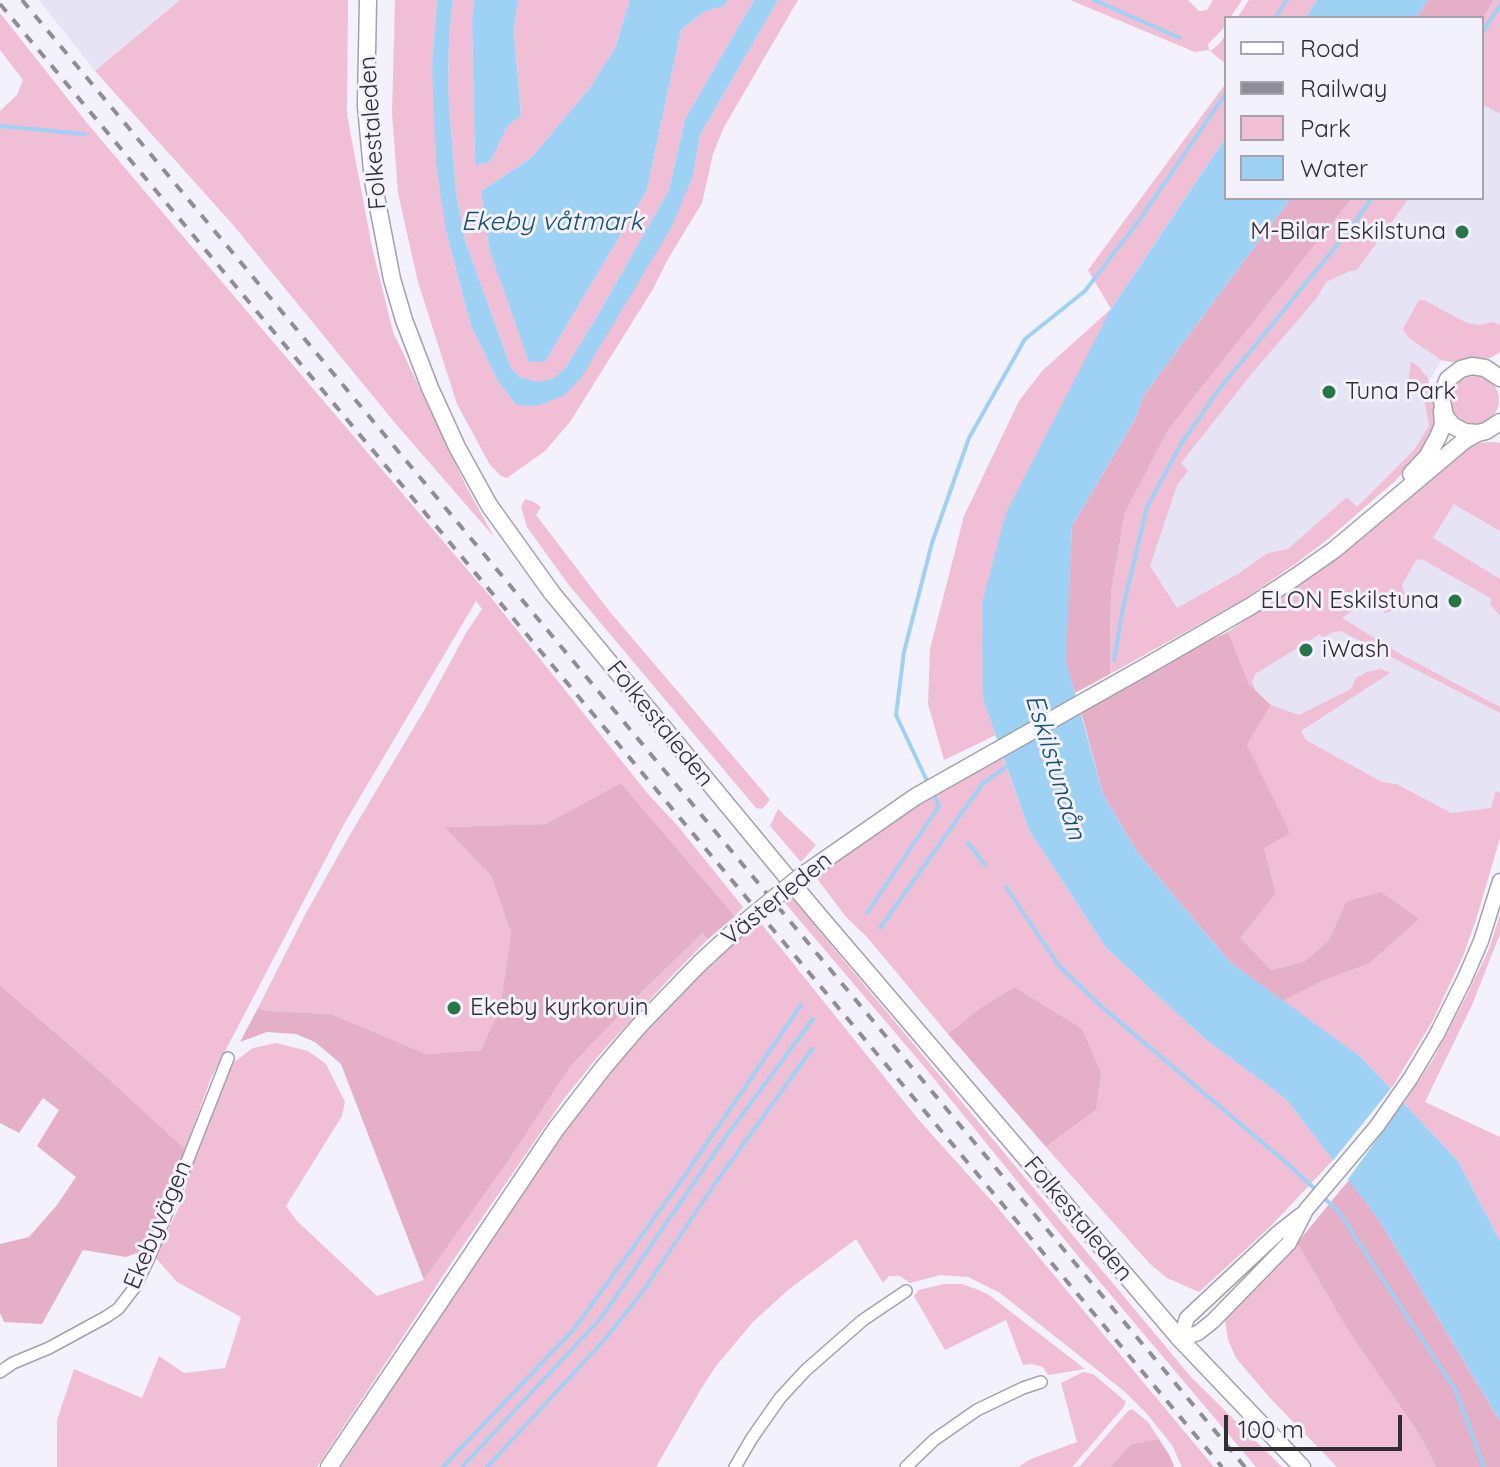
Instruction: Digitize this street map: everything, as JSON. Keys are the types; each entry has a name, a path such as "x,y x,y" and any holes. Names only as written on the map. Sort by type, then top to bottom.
{"main road":[{"name":"Folkestaleden","path":"368,0 366,106 373,181 392,279 430,388 457,447 489,505 552,593 815,911 1180,1339 1302,1467"},
{"path":"1500,358 1485,368 1500,378"},
{"name":"Västerleden","path":"1385,505 1427,457 1443,425 1442,390 1452,375 1467,367 1485,368"},
{"path":"1442,409 1453,426 1465,432 1491,430"},
{"name":"Västerleden","path":"329,1467 556,1129 638,1027 739,927 800,877 915,797 1251,606 1294,578 1334,550 1465,440 1491,430"}],"street":[{"path":"1180,1339 1187,1318 1311,1205 1377,1126 1410,1079 1465,978 1481,941 1500,881"},
{"name":"Ekebyvägen","path":"0,1372 106,1317 118,1309 135,1287 228,1058"},
{"path":"735,1467 780,1398 806,1370 863,1320 906,1291"},
{"path":"906,1467 934,1440 977,1410 1041,1382"}],"shaded area":[{"path":"39,0 180,0 95,71"},
{"path":"1428,0 1494,0 1484,16 1417,16"},
{"path":"1500,30 1500,352 1490,358 1441,361 1429,381 1435,418 1395,481 1328,539 1241,601 1164,626 1143,542 1174,463 1393,200 1484,200 1484,52"},
{"path":"1290,200 1350,200 1168,430 1125,513 1111,592 1110,674 1075,693 1065,661 1072,526 1134,421 1144,395"},
{"path":"1477,443 1500,443 1500,809 1451,813 1397,784 1382,782 1306,740 1249,684 1228,632 1330,563 1443,465"},
{"path":"1228,632 1249,684 1271,705 1247,745 1290,833 1264,848 1276,893 1240,938 1271,970 1305,961 1328,941 1346,902 1381,892 1419,919 1368,964 1325,980 1283,1001 1230,962 1137,852 1103,794 1081,712"},
{"path":"621,783 735,916 707,940 703,932 570,1067 424,1280 341,1064 315,1042 296,1034 267,1032 240,1042 258,1008 331,1014 427,1054 481,1050 500,1008 511,933 491,876 445,827 545,824"},
{"path":"0,985 185,1149 148,1249 126,1257 83,1250 42,1324 4,1322 0,1313 0,1244 29,1237 76,1177 37,1146 59,1110 43,1098 19,1133 0,1123"},
{"path":"1014,987 1082,1029 1101,1073 1096,1110 1046,1147 948,1034 980,1008"},
{"path":"1349,1180 1379,1220 1500,1421 1500,1467 1436,1467 1419,1434 1347,1329 1297,1243"},
{"path":"1159,1439 1174,1467 1110,1467 1131,1444"}],"green space":[{"path":"180,0 348,0 347,115 372,247 393,332 466,486 494,537 395,423 234,226 95,71"},
{"path":"395,0 437,0 432,64 446,231 471,326 498,381 516,405 565,395 693,176 700,135 778,0 798,0 724,127 713,154 702,203 653,289 570,422 545,451 507,478 490,465 457,404 418,282 398,193 392,113"},
{"path":"453,0 474,0 475,164 490,162 507,127 521,114 514,31 518,0 630,0 615,48 589,89 531,158 481,191 489,249 529,361 545,362 647,190 681,30 704,12 724,6 728,0 754,0 685,119 669,190 566,367 554,378 538,383 520,377 511,368 465,240 456,192 448,88"},
{"path":"1070,0 1188,0 1199,11 1207,10 1213,0 1242,0 1231,16 1224,16 1224,27 1208,44 1209,50 1195,52"},
{"path":"1249,0 1317,0 1306,16 1238,16"},
{"path":"1494,0 1500,0 1500,114 1484,105 1484,16"},
{"path":"0,13 87,123 489,595 648,794 677,825 743,907 735,916 621,783 545,824 446,827 491,876 511,933 500,1008 481,1050 427,1054 331,1014 258,1008 306,913 482,609 476,601 344,824 211,1078 185,1149 0,985 0,111 17,95 23,80 0,50"},
{"path":"1224,37 1224,62 1209,50"},
{"path":"1224,86 1224,140 1111,309 1088,270"},
{"path":"1350,200 1408,200 1357,270 1326,282 1316,299 1181,463 1188,471 1177,485 1150,566 1177,608 1238,574 1268,553 1288,549 1347,497 1357,507 1414,450 1429,426 1423,391 1407,389 1411,362 1427,377 1433,394 1435,418 1430,439 1395,481 1295,564 1241,601 1110,674 1111,592 1125,513 1168,430"},
{"path":"1419,300 1467,323 1479,325 1492,322 1500,325 1500,352 1490,358 1452,362 1441,360 1408,337 1403,329"},
{"path":"1111,309 983,699 996,735 944,760 928,704 930,649 964,516 1019,401 1042,371"},
{"path":"1475,376 1492,383 1499,400 1492,417 1475,424 1458,417 1451,400 1458,383"},
{"path":"1477,443 1500,443 1500,531 1454,504 1433,538 1500,579 1500,616 1490,604 1492,599 1422,559 1416,560 1402,585 1404,592 1420,603 1384,613 1378,592 1342,618 1402,655 1500,707 1500,713 1341,631 1323,638 1320,634 1255,674 1252,682 1255,690 1249,684 1228,632 1330,563 1460,450"},
{"path":"525,499 541,507 536,515 610,612 770,800 762,809 756,808 568,584 527,527 521,507"},
{"path":"1381,669 1390,673 1301,731 1306,740 1382,782 1397,784 1451,813 1491,808 1496,791 1500,793 1500,838 1463,956 1432,1022 1391,1089 1361,1057 1283,1001 1325,980 1368,964 1346,902 1328,941 1305,961 1270,970 1239,938 1276,893 1264,848 1247,745 1271,705 1299,715 1351,689 1356,678"},
{"path":"1003,757 1029,830 1106,948 1205,1039 1286,1099 1333,1160 1270,1227 1199,1292 1167,1278 1149,1263 1046,1147 1096,1110 1014,987 980,1008 948,1034 866,936 846,917 815,876 898,818"},
{"path":"778,809 816,845 801,862 770,826"},
{"path":"791,897 1191,1377 1282,1467 1256,1467 785,903"},
{"path":"1500,915 1500,934 1472,1005 1425,1102 1500,1137 1500,1241 1458,1161 1404,1103 1432,1061 1467,995 1489,949"},
{"path":"759,921 918,1119 998,1208 1214,1467 1182,1467 1172,1445 1124,1391 1000,1293 968,1277 940,1275 910,1283 900,1276 889,1276 883,1283 856,1239 788,1290 753,1322 716,1366 656,1467 341,1467 577,1112 671,1002"},
{"path":"703,931 707,940 599,1055 563,1100 317,1467 57,1467 57,1420 74,1369 142,1398 159,1356 184,1373 225,1368 241,1317 177,1282 155,1257 181,1203 198,1145 221,1084 234,1062 253,1048 276,1043 308,1051 326,1064 345,1102 342,1116 286,1206 297,1221 377,1296 424,1280 570,1067"},
{"path":"1297,1243 1347,1329 1419,1434 1436,1467 1337,1467 1236,1358 1228,1340 1225,1321"},
{"path":"944,1284 962,1284 989,1295 1085,1369 1048,1375 1043,1367 1023,1365 1006,1320 945,1350 914,1296 919,1290"},
{"path":"1083,1372 1093,1374 1126,1402 1123,1408 1072,1467 1018,1467 1077,1442 1061,1383"},
{"path":"1132,1409 1148,1422 1159,1439 1131,1444 1110,1467 1079,1467 1128,1411"}],"water":[{"name":"Ekeby våtmark","path":"437,0 453,0 448,88 456,192 465,240 511,368 520,377 538,382 554,378 566,367 669,190 685,119 754,0 778,0 700,135 693,176 671,228 581,378 565,395 537,406 516,405 498,381 471,326 446,231 436,163 432,64"},
{"name":"Ekeby våtmark","path":"474,0 518,0 514,31 521,115 507,127 490,162 475,165 472,22"},
{"name":"Ekeby våtmark","path":"630,0 728,0 724,6 704,12 681,30 647,190 545,362 529,362 489,249 481,191 531,158 589,89 615,48"},
{"path":"1317,0 1428,0 1417,16 1306,16"},
{"name":"Eskilstunaån","path":"1224,140 1224,200 1290,200 1144,395 1134,421 1072,526 1066,661 1103,794 1137,852 1230,962 1361,1057 1458,1161 1500,1241 1500,1421 1379,1220 1286,1099 1205,1039 1106,948 1029,830 983,699 982,603 1006,513 1111,309"}],"pier":[{"path":"1393,1086 1406,1099 1346,1182 1331,1163"}],"waterway":[{"path":"1094,0 1180,38"},
{"path":"1276,16 1287,0"},
{"path":"1484,30 1500,5"},
{"path":"928,783 896,715 904,652 932,543 969,438 1025,339 1085,291 1140,219 1224,96"},
{"path":"0,126 85,134"},
{"path":"1114,660 1147,507 1181,444 1217,392 1371,200"},
{"path":"880,928 983,783 1009,765"},
{"path":"867,913 939,806 932,791"},
{"path":"968,843 985,865"},
{"path":"1006,887 1060,967 1102,1007 1316,1190"},
{"path":"443,1467 574,1329 681,1181 801,1005"},
{"path":"462,1467 601,1318 722,1142 813,1019"},
{"path":"487,1467 606,1338 643,1291 716,1182 812,1049"},
{"path":"1322,1196 1339,1212 1456,1391 1484,1467"}],"railway":[{"path":"22,0 1245,1467"},
{"path":"0,4 1222,1467"}],"place":[{"name":"M-Bilar Eskilstuna","path":"1462,232"},
{"name":"Tuna Park","path":"1329,392"},
{"name":"ELON Eskilstuna","path":"1455,601"},
{"name":"iWash","path":"1306,650"},
{"name":"Ekeby kyrkoruin","path":"454,1008"}]}
